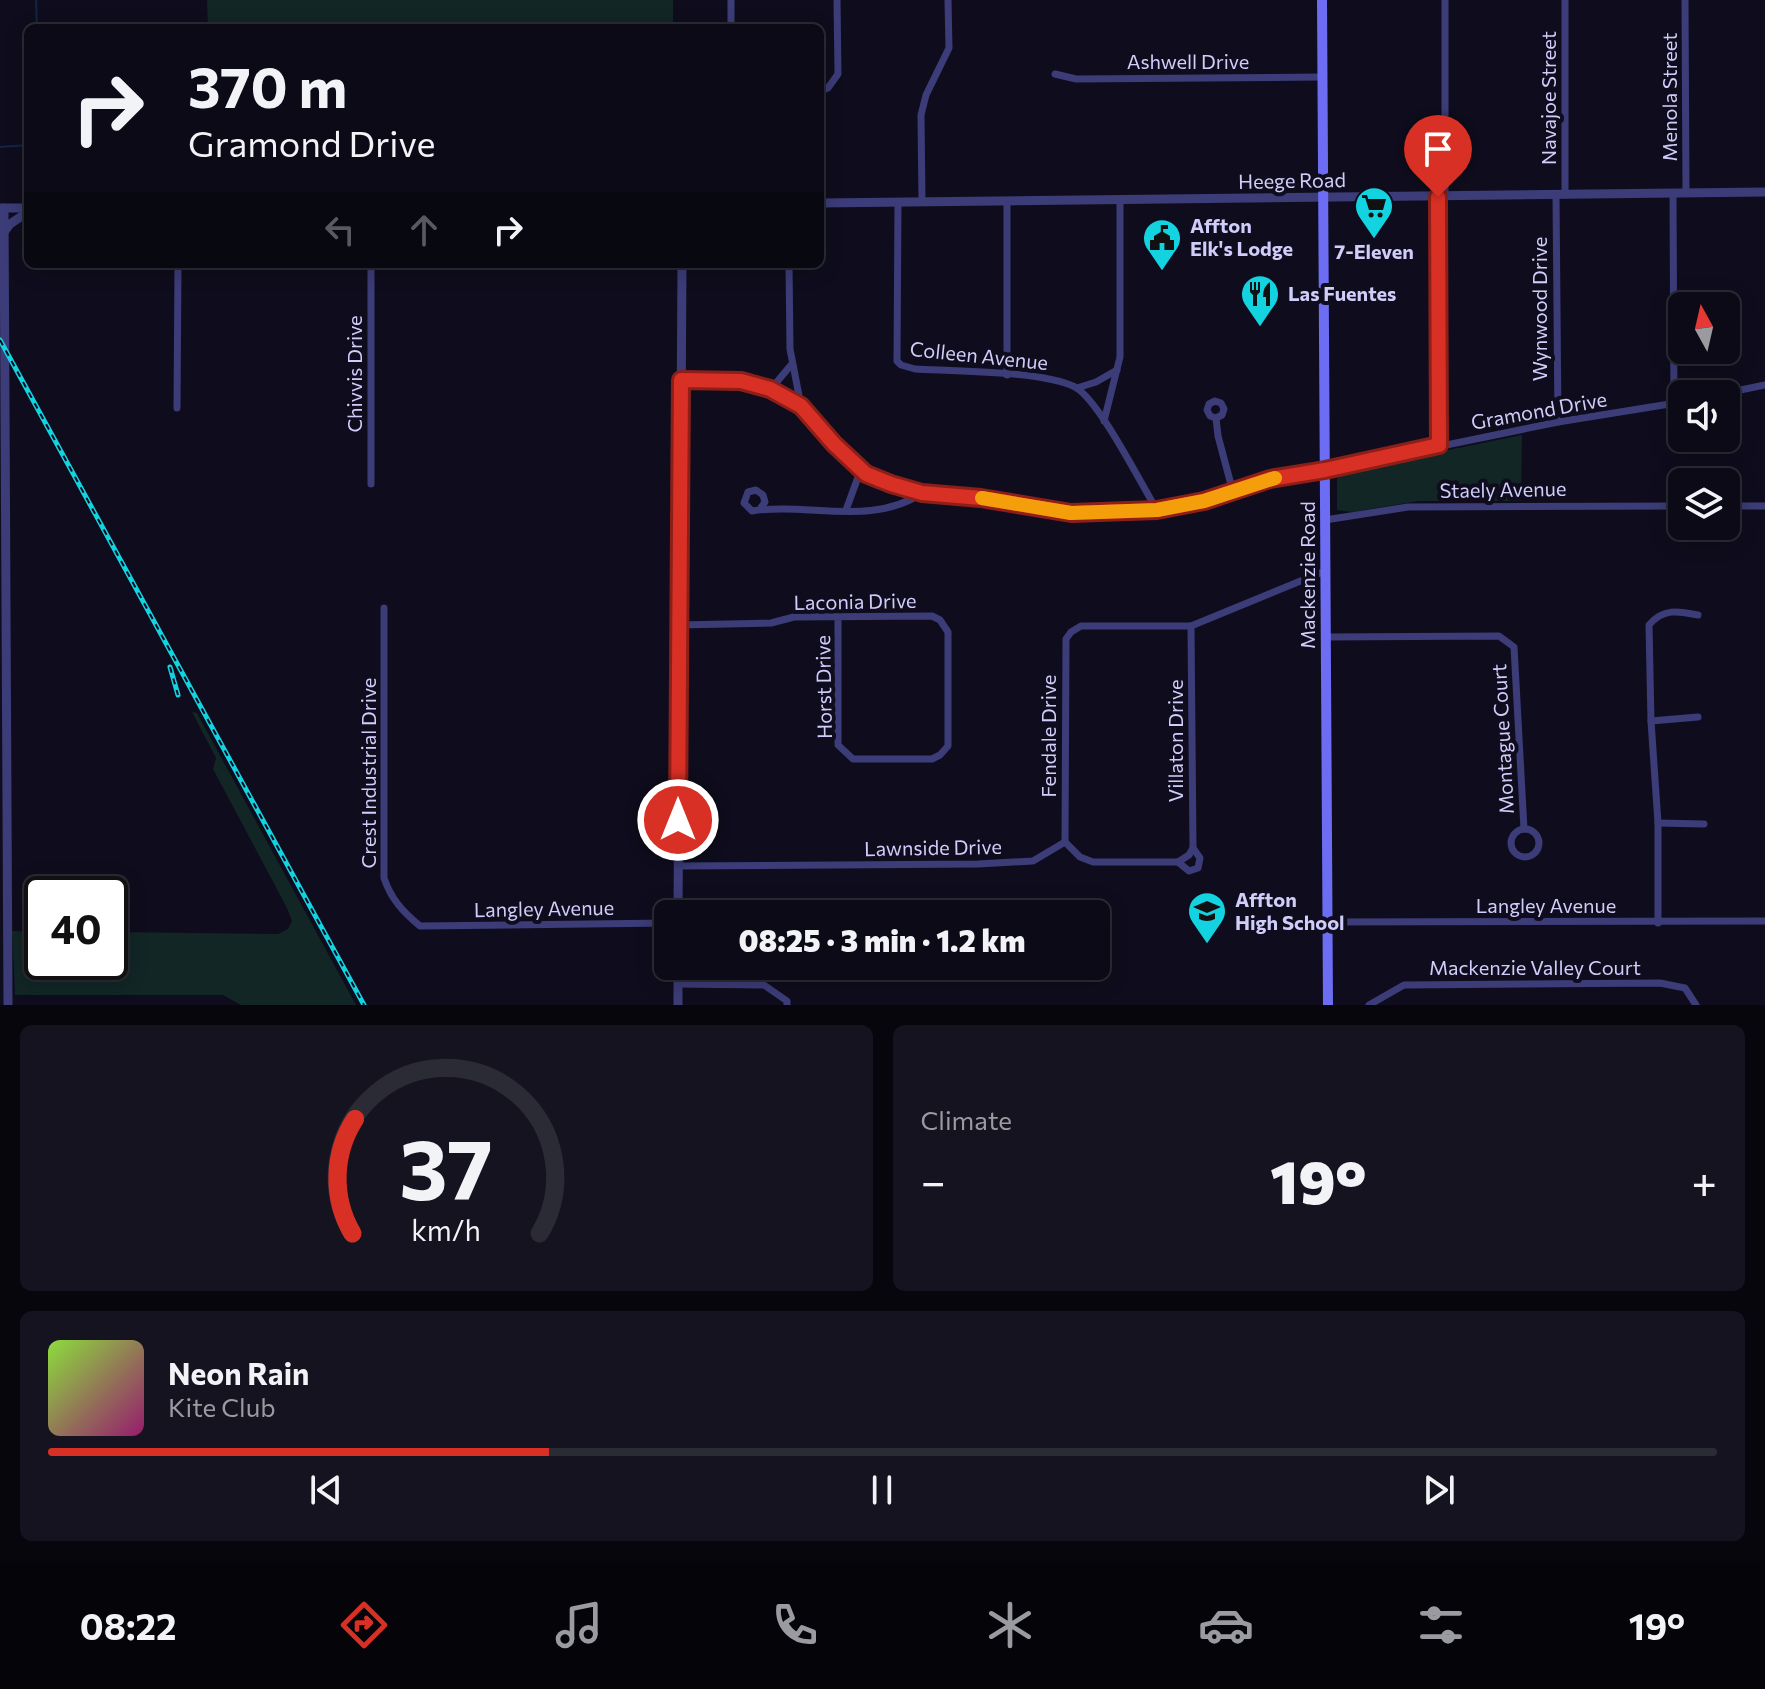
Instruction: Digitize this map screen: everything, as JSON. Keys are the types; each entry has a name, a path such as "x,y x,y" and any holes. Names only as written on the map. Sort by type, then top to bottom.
{"main road":[{"name":"Mackenzie Road","path":"1322,0 1328,1005"}],"street":[{"path":"731,0 731,24"},
{"path":"824,90 838,74 837,0"},
{"path":"922,202 921,115 926,95 949,48 948,0"},
{"path":"1439,445 1445,0"},
{"name":"Navajoe Street","path":"1560,195 1565,0"},
{"name":"Menola Street","path":"1685,0 1686,193"},
{"name":"Ashwell Drive","path":"1055,74 1076,79 1323,77"},
{"name":"Heege Road","path":"824,203 1765,192"},
{"path":"1673,193 1677,380"},
{"name":"Wynwood Drive","path":"1558,422 1560,195"},
{"path":"1104,421 1120,357 1120,201"},
{"name":"Colleen Avenue","path":"898,202 897,361 915,369 1050,378 1077,388"},
{"path":"1007,202 1007,375"},
{"path":"8,1005 4,879 2,208 24,210"},
{"path":"4,232 24,213"},
{"path":"177,408 178,268"},
{"name":"Chivvis Drive","path":"371,268 371,484"},
{"path":"678,900 682,268"},
{"path":"789,268 791,363 801,406"},
{"path":"766,388 789,370 791,363"},
{"path":"1117,370 1077,388 1104,421 1157,510"},
{"name":"Gramond Drive","path":"681,380 741,381 766,388 801,406 834,444 866,474 891,484 922,493 981,498 1071,513 1157,510 1204,501 1270,479 1558,422 1668,405"},
{"path":"1740,390 1765,385"},
{"path":"1216,418 1233,492"},
{"path":"846,510 861,469"},
{"path":"760,509 894,508 922,493"},
{"name":"Staely Avenue","path":"1325,520 1408,507 1668,506"},
{"path":"1740,506 1765,506"},
{"path":"1191,626 1325,571"},
{"name":"Crest Industrial Drive","path":"384,608 384,878 397,905 420,926"},
{"path":"1658,923 1658,823 1649,625 1656,616 1664,613 1674,611 1698,615"},
{"name":"Laconia Drive","path":"678,625 754,624 794,617 932,616 940,620 948,632 948,746 940,755"},
{"name":"Horst Drive","path":"838,617 838,745 853,759 932,759 940,755"},
{"name":"Fendale Drive","path":"1065,842 1066,639 1081,626 1191,626"},
{"name":"Villaton Drive","path":"1191,626 1191,852"},
{"name":"Montague Court","path":"1326,637 1499,636 1514,647 1524,829"},
{"path":"1651,721 1698,717"},
{"path":"1658,823 1704,824"},
{"name":"Montague Court","path":"1524,829 1534,833 1539,842 1536,853 1525,858 1515,854 1510,844 1514,834 1524,829"},
{"path":"1065,842 1080,857 1093,862 1178,862 1191,852 1200,858 1198,868 1189,871 1178,862"},
{"name":"Lawnside Drive","path":"678,866 1033,861 1065,842"},
{"name":"Langley Avenue","path":"1327,922 1765,921"},
{"name":"Langley Avenue","path":"420,926 654,923"},
{"path":"678,980 678,1005"},
{"name":"Mackenzie Valley Court","path":"1369,1005 1404,985 1660,983 1685,988 1696,1005"},
{"path":"678,984 764,985 778,992 787,1005"}],"green space":[{"path":"207,0 673,0 673,24 208,24"},
{"path":"1522,435 1521,501 1419,501 1352,512 1337,510 1337,475 1340,472"},
{"path":"192,712 197,713 356,1005 241,1005 223,995 15,995 12,931 24,931 24,980 128,980 128,932 278,934 288,929 292,921 287,908 213,769 216,758"}],"waterway":[{"path":"36,0 37,24"},
{"path":"0,147 24,145"}],"railway":[{"path":"0,340 364,1005"},
{"path":"170,667 178,695"}],"slow traffic":[{"path":"982,498 1071,513 1157,510 1204,501 1275,478"}],"place":[{"name":"7-Eleven","path":"1374,240"},
{"name":"Affton Elk's Lodge","path":"1162,272"},
{"name":"Las Fuentes","path":"1260,328"},
{"name":"Affton High School","path":"1207,945"}],"route":[{"path":"678,820 681,380 741,381 770,389 801,406 834,444 866,474 891,484 922,493 981,498 1071,513 1157,510 1204,501 1270,479 1439,445 1438,197"}]}
